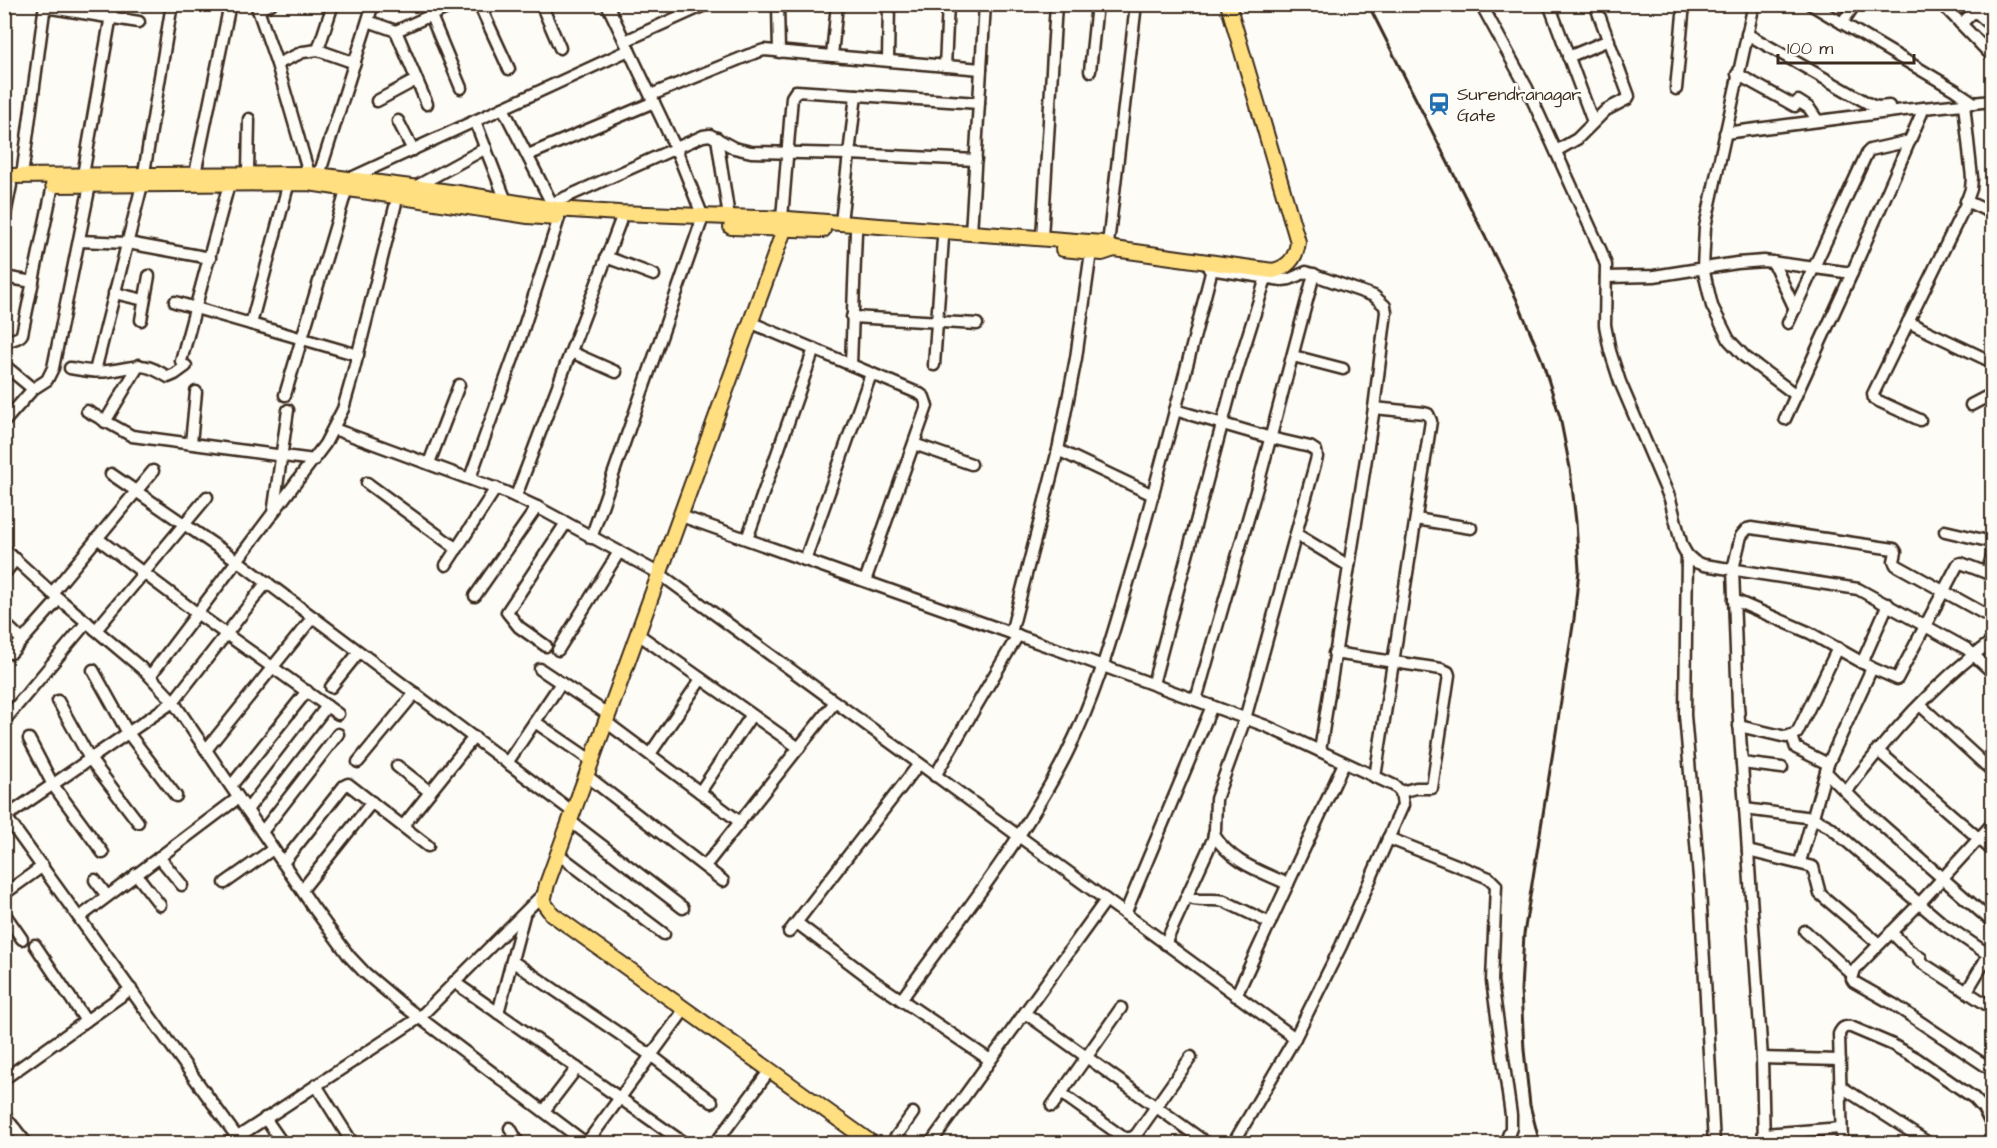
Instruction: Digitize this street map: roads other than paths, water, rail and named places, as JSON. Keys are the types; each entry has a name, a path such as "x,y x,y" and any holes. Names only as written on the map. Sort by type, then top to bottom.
{"main road":[{"path":"142,180 195,174 248,173 312,177 398,195 528,216 620,222 841,222 971,232 1042,238 1269,274 1291,263 1296,254 1298,242 1228,4"},
{"path":"10,181 88,179 229,184 289,182 312,177"},
{"path":"10,181 53,185 88,179"},
{"path":"349,183 415,187 548,206 702,221 729,217 856,232 1091,252 1110,248"},
{"path":"785,222 752,323 586,776 543,902 552,914 873,1143"}],"street":[{"path":"4,422 33,389 47,380 53,368 79,240 113,4"},
{"path":"95,371 142,180 172,4"},
{"path":"195,174 230,4"},
{"path":"271,4 257,7 312,177"},
{"path":"318,50 333,4"},
{"path":"312,177 355,63 373,4"},
{"path":"368,21 396,31 456,4"},
{"path":"479,4 509,69"},
{"path":"541,4 560,48"},
{"path":"591,538 702,221 676,149 607,4"},
{"path":"285,395 349,183 707,4"},
{"path":"778,4 779,52"},
{"path":"832,56 837,4"},
{"path":"888,60 889,4"},
{"path":"945,66 948,4"},
{"path":"971,232 985,4"},
{"path":"1042,238 1056,4"},
{"path":"1090,71 1097,4"},
{"path":"1136,4 1110,248 1212,269 1269,274 1281,280 1306,272 1374,296 1384,306 1386,312 1374,408 1320,750"},
{"path":"1481,4 1527,88 1601,251 1606,265 1604,306 1610,351 1620,382 1670,499 1686,555 1685,715 1700,889 1714,1143"},
{"path":"1556,151 1577,139 1606,110 1629,96 1595,4"},
{"path":"1676,89 1684,4"},
{"path":"1754,4 1705,227 1703,268 1712,306 1728,340 1745,357 1796,394"},
{"path":"1810,4 1964,95 1969,104 1972,177 1966,201 1873,396 1874,399 1920,420"},
{"path":"1842,22 1855,4"},
{"path":"1942,4 1992,56"},
{"path":"1550,5 1593,122"},
{"path":"4,220 45,6 139,22"},
{"path":"1961,24 1978,8 1992,27"},
{"path":"430,16 461,88"},
{"path":"396,31 427,104"},
{"path":"1747,34 1872,105 1878,107 1896,105"},
{"path":"1568,57 1609,40"},
{"path":"277,64 303,52 318,50 355,63"},
{"path":"528,155 748,55 764,50 981,69"},
{"path":"1737,74 1809,108 1818,121"},
{"path":"376,101 416,80"},
{"path":"785,222 792,97 796,91 979,103"},
{"path":"841,222 856,95"},
{"path":"1725,133 1992,101"},
{"path":"503,108 528,155 548,206 703,135 710,135 741,151 976,160"},
{"path":"1785,419 1924,108"},
{"path":"248,173 249,119"},
{"path":"475,121 506,201"},
{"path":"398,122 413,150"},
{"path":"717,138 729,217"},
{"path":"1788,322 1867,153 1870,150 1910,141"},
{"path":"415,187 486,148"},
{"path":"251,324 289,182"},
{"path":"70,368 106,372 139,365 149,366 168,377 176,374 184,364 229,184"},
{"path":"4,344 22,334 53,185"},
{"path":"150,676 272,517 334,429 343,409 358,355 398,195"},
{"path":"1966,201 1992,213"},
{"path":"470,478 520,339 559,218"},
{"path":"516,496 620,222"},
{"path":"851,365 856,232"},
{"path":"934,365 943,238"},
{"path":"79,240 128,243 210,258"},
{"path":"935,776 1015,634 1058,450 1076,358 1091,252"},
{"path":"606,257 654,275"},
{"path":"1606,277 1654,276 1737,263 1773,262 1852,273"},
{"path":"1773,262 1795,309"},
{"path":"901,1000 1019,837 1066,754 1104,666 1153,495 1212,269"},
{"path":"1152,684 1222,425 1269,274"},
{"path":"1196,700 1271,438 1314,274"},
{"path":"4,276 33,282"},
{"path":"141,320 149,276"},
{"path":"114,293 144,300"},
{"path":"176,302 358,355"},
{"path":"852,316 977,324"},
{"path":"1908,322 1992,362"},
{"path":"752,323 920,394 926,401 927,406 866,581"},
{"path":"747,539 814,350"},
{"path":"571,352 616,372"},
{"path":"1293,356 1343,369"},
{"path":"4,365 33,389"},
{"path":"105,422 139,365"},
{"path":"806,560 871,374"},
{"path":"429,463 459,385"},
{"path":"191,443 196,392"},
{"path":"1971,405 1992,394"},
{"path":"1374,408 1424,413 1430,417 1394,661 1374,777"},
{"path":"272,517 288,410"},
{"path":"1165,944 1214,835 1216,799 1245,719 1317,457 1316,452 1310,447 1222,425 1175,410"},
{"path":"87,411 132,436 314,460"},
{"path":"334,429 516,496 660,574 1295,1038"},
{"path":"914,444 971,464"},
{"path":"1058,450 1153,495"},
{"path":"11,653 98,538 153,471"},
{"path":"111,474 238,561 415,693 507,763 683,908"},
{"path":"367,483 457,549"},
{"path":"446,565 496,488"},
{"path":"4,721 144,573 207,497"},
{"path":"476,596 537,507"},
{"path":"681,516 1212,706 1320,750 1395,786 1401,792 1403,806 1341,946 1295,1038 1233,1143"},
{"path":"1416,519 1471,528"},
{"path":"546,646 519,627 507,612 566,523"},
{"path":"1841,1128 1764,1139 1762,1058 1739,726 1734,600 1733,569 1741,536 1751,528 1894,549 1896,565 1992,618"},
{"path":"1945,531 1992,542"},
{"path":"1296,534 1349,566"},
{"path":"98,538 198,614 338,714"},
{"path":"4,549 55,596 150,676 173,702 273,849 357,964 419,1018 586,1143 685,1009"},
{"path":"558,650 619,552"},
{"path":"1686,555 1704,565 1858,589 1974,654 1992,672"},
{"path":"1734,600 1810,633 1895,679 1898,678 1959,563 1990,574 1992,557"},
{"path":"4,574 16,559"},
{"path":"237,1137 6,816 173,702 267,582"},
{"path":"1800,862 1827,768 1888,604"},
{"path":"206,750 313,617"},
{"path":"4,623 22,640"},
{"path":"638,634 799,748"},
{"path":"1846,792 1877,750 1920,705 1974,654 1992,641"},
{"path":"1739,726 1786,737 1799,731 1838,648"},
{"path":"331,687 359,651"},
{"path":"1334,653 1444,669 1449,675 1432,788 1416,788 1401,792"},
{"path":"540,669 608,718 650,754 740,822"},
{"path":"93,670 128,733 176,796"},
{"path":"650,754 701,679"},
{"path":"507,763 561,683"},
{"path":"231,786 307,692"},
{"path":"358,762 415,693"},
{"path":"58,701 90,759 138,822"},
{"path":"705,866 835,702"},
{"path":"1920,705 1992,771"},
{"path":"247,810 327,706"},
{"path":"1125,914 1212,706"},
{"path":"700,792 751,716"},
{"path":"535,722 592,761"},
{"path":"262,832 338,734"},
{"path":"1792,736 1796,748 1827,768 1846,792 1990,920"},
{"path":"403,826 474,738"},
{"path":"29,739 53,785 103,853"},
{"path":"1877,750 1992,850"},
{"path":"1236,996 1344,763"},
{"path":"1742,763 1782,768"},
{"path":"789,932 919,764"},
{"path":"397,766 430,792"},
{"path":"586,776 723,881"},
{"path":"283,863 346,784 428,846"},
{"path":"80,917 238,798"},
{"path":"302,890 372,802"},
{"path":"1745,809 1813,818 1830,827 1941,923 1991,953 1967,991"},
{"path":"1852,974 1992,824"},
{"path":"1214,835 1221,846 1238,861 1288,884"},
{"path":"1388,838 1489,878 1496,885 1492,981 1511,1115 1505,1143"},
{"path":"225,883 273,849"},
{"path":"1748,851 1809,864 1815,870 1820,894 1879,944"},
{"path":"558,854 664,934"},
{"path":"159,857 182,885"},
{"path":"4,894 44,867"},
{"path":"136,874 160,905"},
{"path":"95,880 107,896"},
{"path":"227,1143 419,1018 545,892"},
{"path":"1186,897 1200,902 1216,899 1224,901 1270,923"},
{"path":"930,1143 1106,900"},
{"path":"498,1013 525,912"},
{"path":"4,913 22,939"},
{"path":"797,922 901,1000 990,1060"},
{"path":"1805,931 1852,974 1854,982 1893,1004 1992,1070"},
{"path":"1891,932 1920,959 1992,1008"},
{"path":"35,945 86,1021"},
{"path":"512,961 652,1056 712,1102"},
{"path":"454,982 684,1143"},
{"path":"4,1079 131,988"},
{"path":"1052,1106 1121,1008"},
{"path":"1024,1013 1208,1143"},
{"path":"1842,1143 1839,1034 1841,1029 1851,1027 1891,1044 1916,1058 1974,1098 1983,1108 1992,1126"},
{"path":"1061,1093 1124,1138 1131,1138 1136,1135 1191,1057"},
{"path":"1762,1058 1839,1060"},
{"path":"544,1111 577,1068"},
{"path":"715,1143 770,1070"},
{"path":"316,1085 353,1143"},
{"path":"1840,1086 1930,1143"},
{"path":"891,1143 913,1113"},
{"path":"4,1115 27,1143"},
{"path":"266,1118 283,1143"},
{"path":"510,1128 519,1143"},
{"path":"4,1136 15,1129"}],"railway":[{"path":"1368,4 1516,298 1542,360 1560,417 1570,468 1579,570 1574,619 1524,934 1521,990 1530,1105 1540,1144"}],"place":[{"name":"Surendranagar Gate","path":"1439,104"}]}
